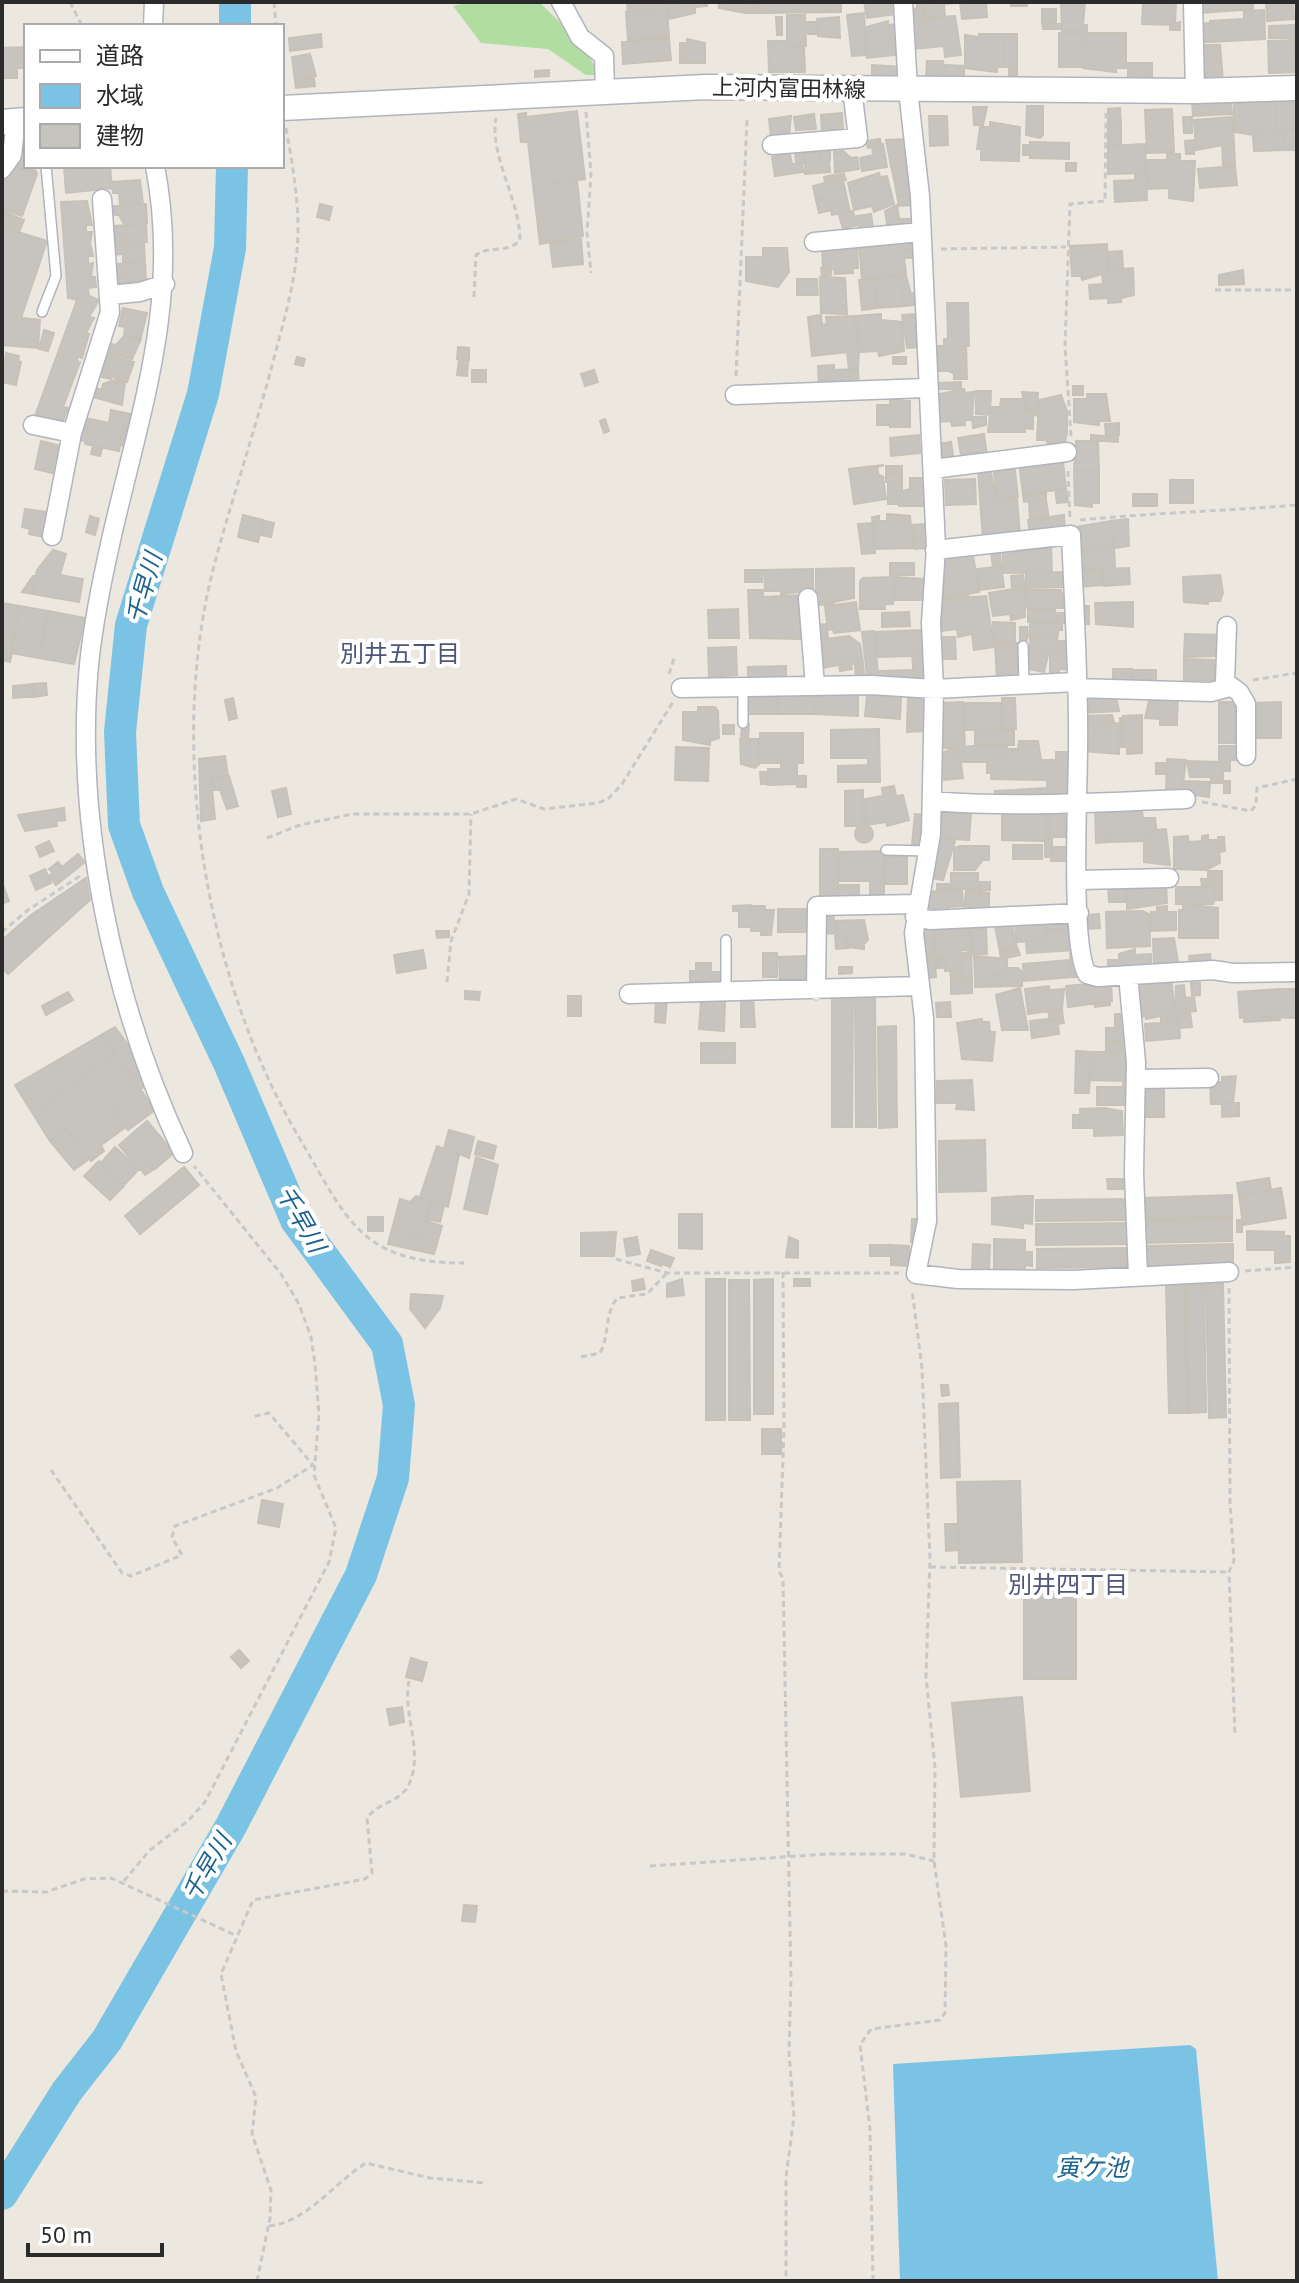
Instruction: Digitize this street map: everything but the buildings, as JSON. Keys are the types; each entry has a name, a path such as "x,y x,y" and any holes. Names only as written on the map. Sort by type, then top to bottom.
{"main road":[{"name":"上河内富田林線","path":"284,108 706,87 1195,91 1297,88"}],"street":[{"path":"153,24 154,2"},
{"path":"561,2 580,37 604,56 595,92"},
{"path":"903,2 929,345 926,388 933,469 935,550 931,623 933,801 929,851 916,910 927,1221 916,1274 987,1279 1229,1272"},
{"path":"1193,2 1195,91"},
{"path":"772,145 858,138 852,89"},
{"path":"2,169 12,155 15,121"},
{"path":"155,168 164,228 165,284 155,352 111,542 89,664 90,810 110,939 158,1100 183,1153"},
{"path":"52,536 72,433 110,312 102,199"},
{"path":"814,242 921,241"},
{"path":"110,295 140,292 165,284"},
{"path":"735,395 926,388"},
{"path":"33,425 72,433"},
{"path":"933,469 1067,452"},
{"path":"935,550 1071,535 1079,913 1081,963 1087,974 1098,977 1213,970 1233,973 1297,972"},
{"path":"808,598 815,686"},
{"path":"1227,626 1225,682 1239,692 1246,704 1246,756"},
{"path":"681,688 815,686 934,689 1024,683 1211,692 1230,687"},
{"path":"933,801 993,806 1186,799"},
{"path":"1078,880 1169,878"},
{"path":"816,990 817,906 916,910 930,920 1079,913"},
{"path":"1128,975 1136,1079 1134,1173 1138,1276"},
{"path":"629,994 816,990 858,985 920,986"},
{"path":"1136,1079 1209,1078"}],"lane":[{"path":"42,312 56,276 46,168"},
{"path":"1023,646 1024,683"},
{"path":"743,687 743,723"},
{"path":"886,850 929,851"},
{"path":"726,940 726,992"}],"path":[{"path":"70,2 81,24"},
{"path":"274,2 276,24"},
{"path":"1106,89 1105,201 1070,204 1066,247 1068,323 1065,346 1071,404 1067,452 1070,521 1176,510 1218,512 1297,505"},
{"path":"591,273 587,233 595,92"},
{"path":"474,297 476,255 481,251 505,250 520,240 495,124 509,103 510,95"},
{"path":"284,108 296,194 297,254 287,308 214,563 201,627 192,740 201,847 234,987 260,1060 278,1102 355,1229 381,1249 425,1260 464,1263"},
{"path":"735,395 747,120"},
{"path":"921,241 1066,247"},
{"path":"1215,290 1297,290"},
{"path":"1230,687 1259,678 1297,673"},
{"path":"267,838 300,825 352,814 471,814 508,799 557,809 608,799 622,784 681,688"},
{"path":"1186,799 1251,811 1256,805 1257,788 1297,779"},
{"path":"447,982 451,941 469,894 471,814"},
{"path":"2,932 28,910 97,865"},
{"path":"183,1153 281,1274 299,1304 315,1364 319,1414 313,1465"},
{"path":"616,1259 667,1273 916,1274 911,1283 922,1368 930,1567 926,1676 935,1768 934,1861 946,1946 945,2013 940,2020 871,2029 860,2045 870,2129 873,2281"},
{"path":"1235,1736 1229,1572 1234,1561 1230,1503 1229,1272 1297,1267"},
{"path":"783,1272 784,1429 779,1571 783,1579 787,1699 786,1856 791,1980 789,2052 794,2117 786,2177 786,2281"},
{"path":"581,1357 600,1353 606,1343 609,1309 617,1298 647,1294 667,1273"},
{"path":"124,1881 149,1851 189,1820 205,1802 329,1562 336,1528 313,1465 269,1413 251,1417"},
{"path":"51,1470 122,1573 131,1576 182,1555 172,1537 175,1526 277,1488 313,1465"},
{"path":"930,1567 1229,1572"},
{"path":"257,2281 269,2226 270,2179 252,2134 256,2097 236,2051 221,1974 253,1900 365,1879 372,1873 367,1818 406,1790 410,1781 414,1746 406,1694 409,1681"},
{"path":"650,1866 786,1856 905,1854 934,1861"},
{"path":"2,1891 46,1892 98,1877 124,1881 236,1935"},
{"path":"269,2226 282,2225 309,2208 366,2163 430,2178 486,2183"}],"green space":[{"path":"470,2 539,2 581,46 599,75 586,75 548,49 481,43 453,6"}],"water":[{"name":"寅ケ池","path":"1190,2045 1196,2049 1218,2281 900,2281 893,2064"}],"waterway":[{"name":"千早川","path":"235,2 235,24"},
{"name":"千早川","path":"2,2194 67,2091 107,2040 231,1826 361,1575 393,1478 399,1405 387,1344 296,1220 229,1063 148,892 124,825 120,732 131,625 203,394 230,248 232,168"}],"district":[{"name":"別井五丁目","path":"400,653"},
{"name":"別井四丁目","path":"1068,1584"}]}
